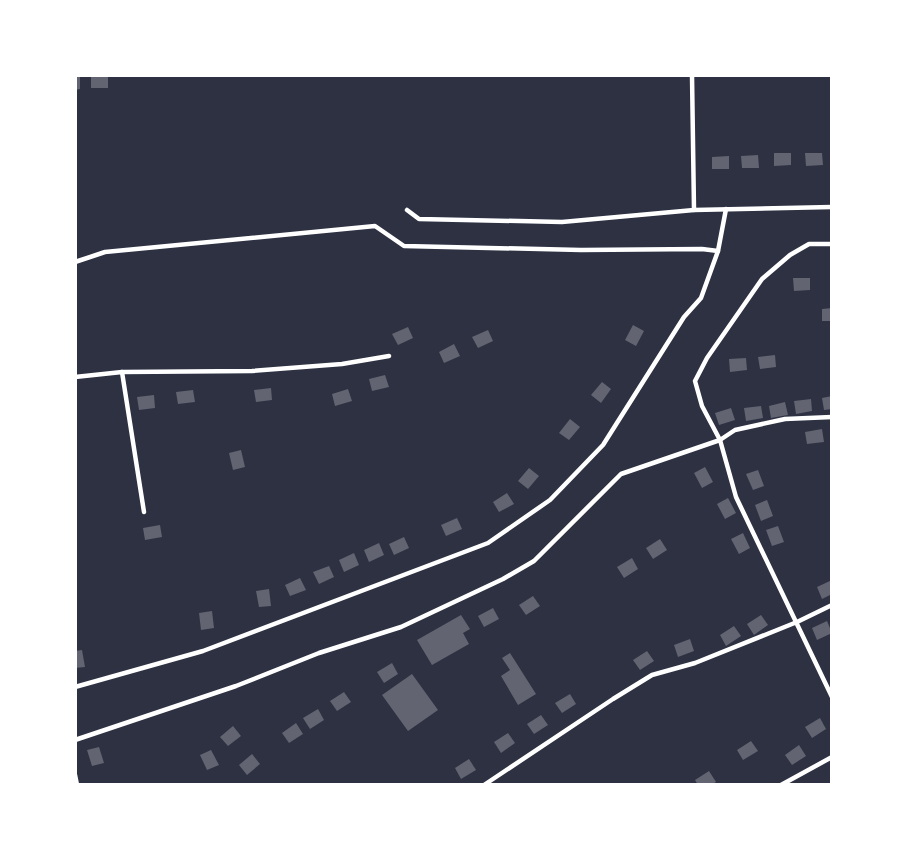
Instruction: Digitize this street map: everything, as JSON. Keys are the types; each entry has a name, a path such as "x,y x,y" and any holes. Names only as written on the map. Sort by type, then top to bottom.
{"street":[{"path":"692,75 694,210"},
{"path":"407,210 419,219 562,222 694,210 832,207"},
{"path":"75,687 203,651 488,543 550,500 603,444 684,317 701,298 718,251 726,209"},
{"path":"75,262 105,251 375,226 404,246 581,250 702,248 718,251"},
{"path":"832,244 809,244 790,255 762,279 707,358 695,382 702,406 720,440 736,497 832,697"},
{"path":"75,377 122,372 251,371 342,364 389,356"},
{"path":"122,372 144,512"},
{"path":"75,740 236,686 319,653 401,627 503,579 534,561 621,474 720,440 735,430 785,419 832,417"},
{"path":"484,785 652,676 695,663 832,605"},
{"path":"781,785 832,757"},
{"path":"75,775 78,785"}],"building":[{"path":"108,75 108,88 91,88 91,76"},
{"path":"75,77 80,77 80,89 75,90"},
{"path":"774,153 791,153 791,165 774,166"},
{"path":"805,153 822,153 823,165 806,166"},
{"path":"758,155 759,168 742,168 741,156"},
{"path":"729,156 729,169 712,169 712,157"},
{"path":"793,278 810,278 810,290 794,291"},
{"path":"832,308 832,321 822,321 822,309"},
{"path":"633,325 644,331 636,346 625,340"},
{"path":"408,327 413,338 398,345 392,334"},
{"path":"488,330 493,341 478,348 472,337"},
{"path":"454,344 460,356 444,363 439,352"},
{"path":"775,355 776,367 760,369 758,357"},
{"path":"746,358 747,370 730,372 729,359"},
{"path":"385,375 389,387 372,391 369,379"},
{"path":"602,382 611,389 601,403 591,395"},
{"path":"271,388 272,400 256,402 254,390"},
{"path":"348,389 352,401 335,406 332,394"},
{"path":"193,390 195,402 178,404 176,392"},
{"path":"154,395 155,408 139,410 137,397"},
{"path":"832,396 832,409 824,410 822,398"},
{"path":"811,399 812,411 796,414 794,401"},
{"path":"785,402 788,415 771,418 769,406"},
{"path":"761,406 763,418 746,421 744,408"},
{"path":"731,408 735,420 719,425 715,413"},
{"path":"570,419 580,427 569,440 559,433"},
{"path":"822,429 824,442 807,444 805,432"},
{"path":"241,450 245,467 233,470 229,453"},
{"path":"705,467 713,482 702,488 694,473"},
{"path":"529,468 539,476 528,489 518,481"},
{"path":"758,470 764,486 753,490 746,474"},
{"path":"507,493 514,504 499,512 493,502"},
{"path":"728,498 736,513 725,519 717,504"},
{"path":"767,500 773,516 761,521 755,505"},
{"path":"457,518 462,529 446,536 441,525"},
{"path":"160,525 162,537 145,540 143,528"},
{"path":"778,526 784,542 772,546 766,530"},
{"path":"743,533 750,548 739,554 731,539"},
{"path":"404,537 409,548 394,555 389,544"},
{"path":"660,539 667,550 653,559 646,548"},
{"path":"379,543 384,555 369,562 364,550"},
{"path":"354,553 359,565 344,572 339,560"},
{"path":"632,558 638,569 624,578 617,567"},
{"path":"329,566 334,577 319,584 313,572"},
{"path":"300,578 306,590 290,596 285,585"},
{"path":"832,580 832,594 822,599 817,587"},
{"path":"269,589 271,606 259,607 256,591"},
{"path":"533,596 540,606 526,615 519,605"},
{"path":"493,608 499,619 484,627 478,616"},
{"path":"212,611 214,628 201,630 199,613"},
{"path":"461,615 470,629 463,633 469,644 432,665 417,640"},
{"path":"761,615 768,625 754,635 747,624"},
{"path":"827,621 832,633 817,640 812,628"},
{"path":"734,626 741,636 726,646 720,635"},
{"path":"690,639 694,651 678,657 674,645"},
{"path":"82,650 85,667 75,668 75,651"},
{"path":"647,651 654,661 640,670 633,660"},
{"path":"510,653 536,694 518,705 501,676 510,670 502,658"},
{"path":"392,663 398,674 384,683 377,672"},
{"path":"412,674 438,710 408,731 382,695"},
{"path":"344,692 351,702 337,711 330,701"},
{"path":"570,694 576,704 562,713 555,703"},
{"path":"318,709 324,720 310,729 303,718"},
{"path":"541,715 548,725 534,734 527,724"},
{"path":"820,718 826,729 812,738 805,727"},
{"path":"296,723 303,734 289,743 282,733"},
{"path":"233,726 241,736 228,746 220,737"},
{"path":"508,733 515,743 501,753 494,742"},
{"path":"751,741 758,751 743,760 737,750"},
{"path":"799,745 806,756 792,765 785,755"},
{"path":"99,747 104,763 92,766 87,750"},
{"path":"211,750 219,765 207,770 200,755"},
{"path":"252,754 260,764 247,775 239,765"},
{"path":"469,759 476,770 461,779 455,768"},
{"path":"709,771 716,782 711,785 698,785 695,780"}]}
